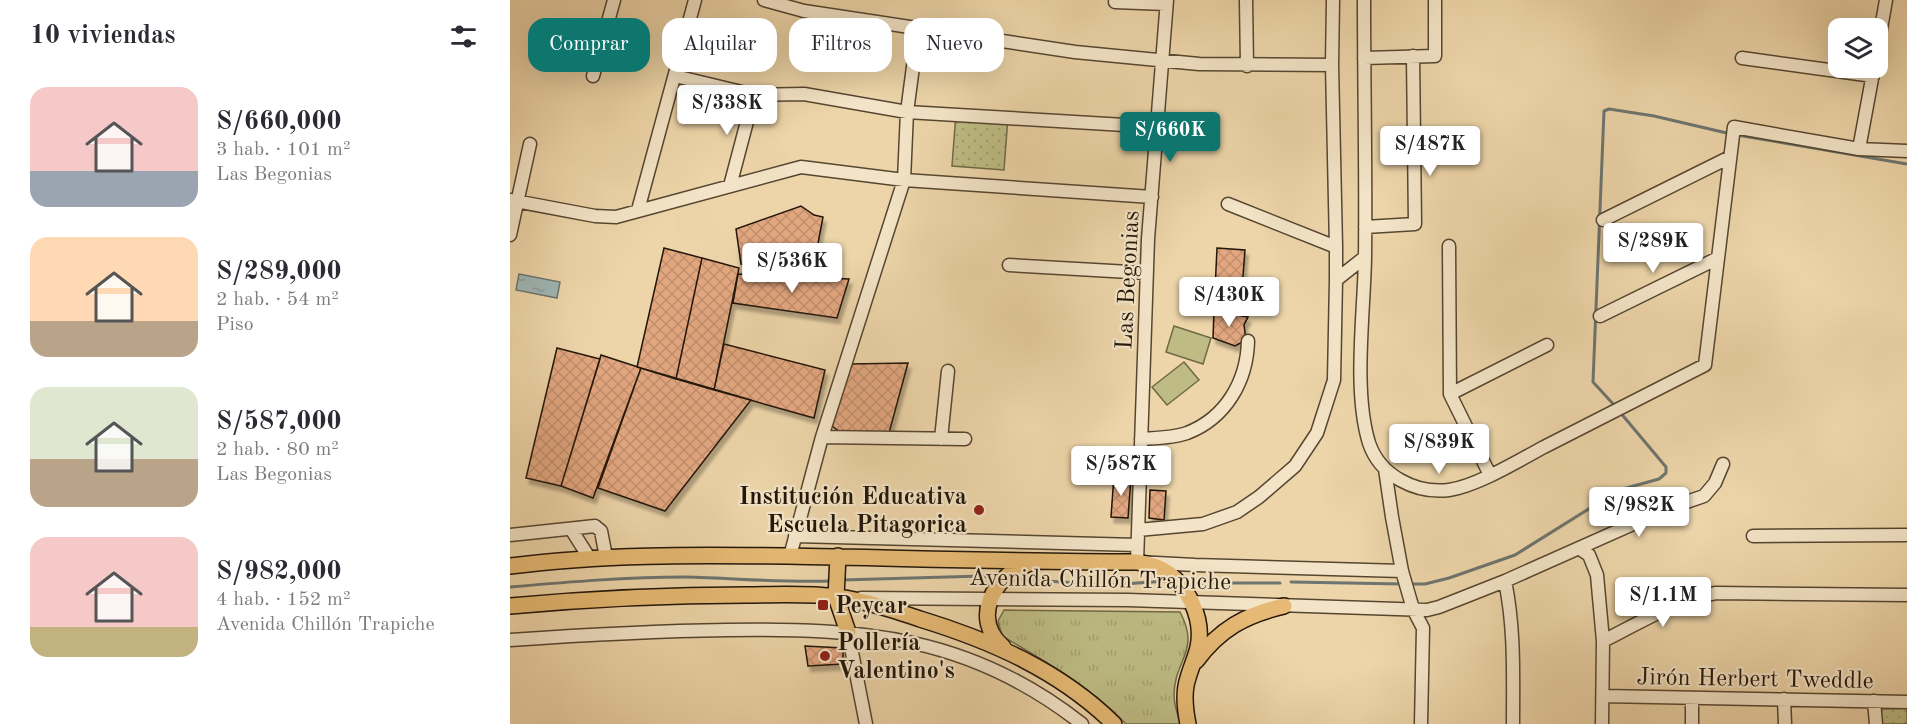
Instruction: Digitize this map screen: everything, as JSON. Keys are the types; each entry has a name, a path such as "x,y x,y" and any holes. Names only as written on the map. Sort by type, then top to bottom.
{"main road":[{"name":"Avenida Chillón Trapiche","path":"510,566 598,558 677,555 1137,562"},
{"path":"838,556 836,597 848,632"},
{"path":"1034,562 1012,572 998,584 989,600 987,612 991,630 1001,646 1075,692 1114,724"},
{"path":"1137,562 1164,570 1175,579 1191,602 1199,625 1198,646 1185,690 1188,724"},
{"name":"Avenida Chillón Trapiche","path":"510,606 703,595 836,597"},
{"path":"836,597 884,607 983,640 1012,653"},
{"path":"1191,669 1206,648 1226,629 1255,615 1284,606"}],"street":[{"path":"592,76 614,0"},
{"path":"638,210 695,0"},
{"path":"764,0 804,10 904,27"},
{"path":"1246,0 1247,66"},
{"path":"1138,530 1203,524 1237,512 1259,497 1295,466 1317,432 1334,380 1336,247 1333,0"},
{"path":"1364,0 1365,257 1361,388 1370,445 1385,469 1396,478 1414,487 1450,490 1490,476 1705,365 1734,127 1859,149 1907,151"},
{"path":"1364,58 1435,56 1435,0"},
{"path":"1883,18 1886,0"},
{"path":"1115,2 1167,2"},
{"name":"Las Begonias","path":"1137,562 1147,273 1167,2"},
{"path":"1004,42 1163,61 1247,66 1332,65"},
{"path":"1365,227 1415,224 1413,56"},
{"path":"1742,58 1828,67"},
{"path":"790,556 822,437 904,180 907,112 912,72"},
{"path":"675,76 754,95 804,94 907,112 1158,127"},
{"path":"1859,149 1872,78"},
{"path":"730,186 754,95"},
{"path":"510,235 514,201 530,144"},
{"path":"1603,220 1730,157"},
{"path":"514,201 595,216 616,217 801,167 904,180 1152,197"},
{"path":"1228,204 1336,247"},
{"path":"1449,246 1450,394 1490,476"},
{"path":"1336,280 1365,257"},
{"path":"1600,316 1718,258"},
{"path":"1009,265 1147,273"},
{"path":"1141,439 1186,433 1201,426 1217,414 1233,396 1241,380 1248,341"},
{"path":"1450,394 1547,345"},
{"path":"941,439 948,371"},
{"path":"822,437 965,439"},
{"name":"Avenida Chillón Trapiche","path":"836,597 1191,602 1426,610 1505,581 1669,508 1704,496 1714,483 1723,464"},
{"path":"1385,469 1402,571 1413,609 1423,628 1421,724"},
{"path":"510,535 595,526 602,531 598,558"},
{"path":"570,529 598,558"},
{"path":"1753,536 1907,535"},
{"path":"795,536 1137,545"},
{"path":"1015,561 1016,542"},
{"path":"1062,543 1063,562"},
{"path":"1580,549 1589,555 1597,575 1603,641 1602,724"},
{"name":"Avenida Chillón Trapiche","path":"1137,562 1402,571"},
{"path":"1505,581 1511,619 1513,724"},
{"path":"1603,641 1683,602 1698,596 1716,593 1907,595"},
{"path":"510,640 695,630 780,629 882,636 945,650 970,659 1026,685 1082,724"},
{"path":"848,632 866,724"},
{"name":"Jirón Herbert Tweddle","path":"1603,696 1907,702"},
{"path":"1692,698 1692,724"},
{"path":"1784,699 1785,724"},
{"path":"1874,701 1876,724"}],"green space":[{"path":"956,113 1008,117 1004,170 952,166"},
{"path":"1174,326 1211,338 1203,364 1166,352"},
{"path":"1184,362 1199,380 1167,405 1152,387"},
{"path":"1004,610 1180,612 1188,636 1185,655 1175,683 1175,706 1180,724 1126,724 1083,687 1002,636 998,621"},
{"path":"1879,705 1907,706 1907,724 1881,724"}],"water":[{"path":"519,274 560,282 557,298 516,290"}],"building":[{"path":"801,206 814,215 823,217 813,270 741,264 736,229"},
{"path":"664,248 702,258 676,379 637,367"},
{"path":"1217,248 1245,250 1240,315 1214,311"},
{"path":"702,258 739,268 714,390 676,379"},
{"path":"738,274 849,279 837,318 733,303"},
{"path":"1214,311 1248,317 1244,325 1246,340 1235,346 1213,338"},
{"path":"724,344 825,370 814,418 714,390"},
{"path":"557,348 600,359 561,486 526,478"},
{"path":"601,355 641,368 593,498 561,486"},
{"path":"908,363 889,433 840,432 832,426 849,364"},
{"path":"641,368 751,400 665,511 598,488"},
{"path":"1114,475 1131,477 1128,518 1111,517"},
{"path":"1150,490 1166,491 1164,520 1149,518"},
{"name":"Pollería Valentino's","path":"805,646 843,648 843,664 808,666"}],"waterway":[{"path":"1615,406 1593,382 1604,111 1609,109 1654,116 1731,134"},
{"path":"1737,135 1907,164"},
{"path":"1409,584 1425,584 1449,578 1515,555 1619,490 1659,479 1666,473 1666,467 1619,411"},
{"path":"842,580 982,576 996,578"},
{"path":"510,587 663,577 832,581"},
{"path":"1016,579 1107,585 1168,581"},
{"path":"1291,582 1403,584"},
{"path":"1190,583 1280,583"}],"place":[{"name":"Institución Educativa Escuela Pitagorica","path":"979,510"},
{"name":"Peycar","path":"823,605"},
{"name":"Pollería Valentino's","path":"825,656"}]}
